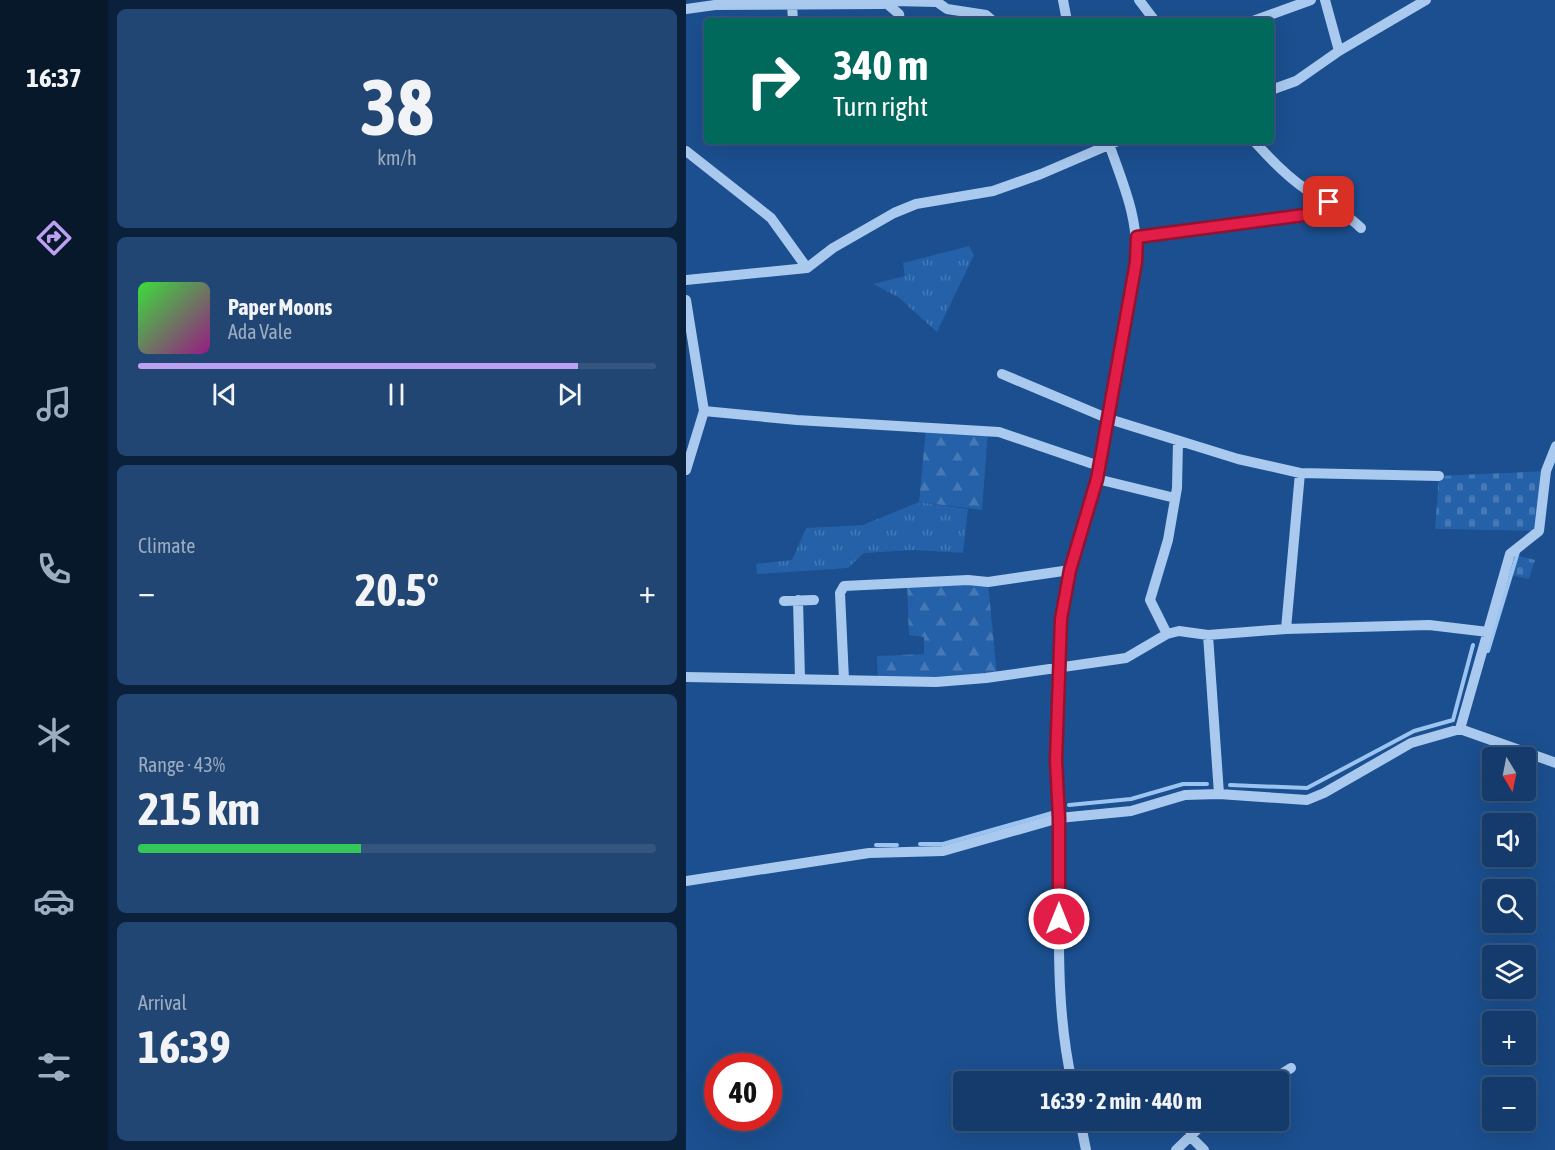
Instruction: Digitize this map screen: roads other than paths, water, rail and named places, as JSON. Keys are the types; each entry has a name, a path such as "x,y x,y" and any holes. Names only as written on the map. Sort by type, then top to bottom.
{"street":[{"path":"1062,0 1066,18"},
{"path":"1139,0 1153,18"},
{"path":"1261,18 1311,0"},
{"path":"1325,0 1339,51"},
{"path":"1274,89 1296,81 1339,51 1427,0"},
{"path":"891,2 899,18"},
{"path":"686,9 715,5 937,2 947,9 986,15 990,18"},
{"path":"792,4 793,18"},
{"path":"686,280 807,268 833,248 894,213 916,204 993,190 1041,174 1108,144"},
{"path":"1071,1071 1063,1006 1056,760 1058,667 1061,619 1070,570 1097,479 1136,262 1137,237 1131,203 1113,144"},
{"path":"1257,144 1290,176 1329,202 1361,228"},
{"path":"686,151 771,218 807,268"},
{"path":"1137,237 1312,214 1329,202"},
{"path":"686,300 704,411 686,470"},
{"path":"1002,374 1109,419 1238,459 1300,473 1439,476"},
{"path":"704,411 797,420 999,432 1099,466"},
{"path":"1167,634 1150,600 1154,577 1164,556 1175,498 1178,441"},
{"path":"1460,729 1510,554 1539,531 1546,471 1556,446"},
{"path":"1286,629 1300,473"},
{"path":"1097,479 1175,498"},
{"path":"844,680 840,593 844,586 968,580 988,582 1070,570"},
{"path":"798,600 800,679"},
{"path":"784,601 814,600"},
{"path":"686,677 936,682 1126,658 1167,634 1179,631 1208,635 1286,629 1429,625 1488,632"},
{"path":"1208,635 1219,794"},
{"path":"686,881 869,854 943,851 1059,818 1131,811 1185,795 1219,794 1307,800 1324,793 1411,743 1460,729 1556,763"},
{"path":"1286,1071 1291,1068"},
{"path":"1082,1131 1086,1150"},
{"path":"1176,1150 1195,1131"},
{"path":"1190,1136 1204,1150"}],"waterway":[{"path":"1488,651 1518,552"},
{"path":"1230,785 1307,788 1414,731 1453,720 1473,645"},
{"path":"1069,805 1131,799 1183,784 1207,784"},
{"path":"920,844 943,844 1052,813"},
{"path":"876,845 897,845"}]}
